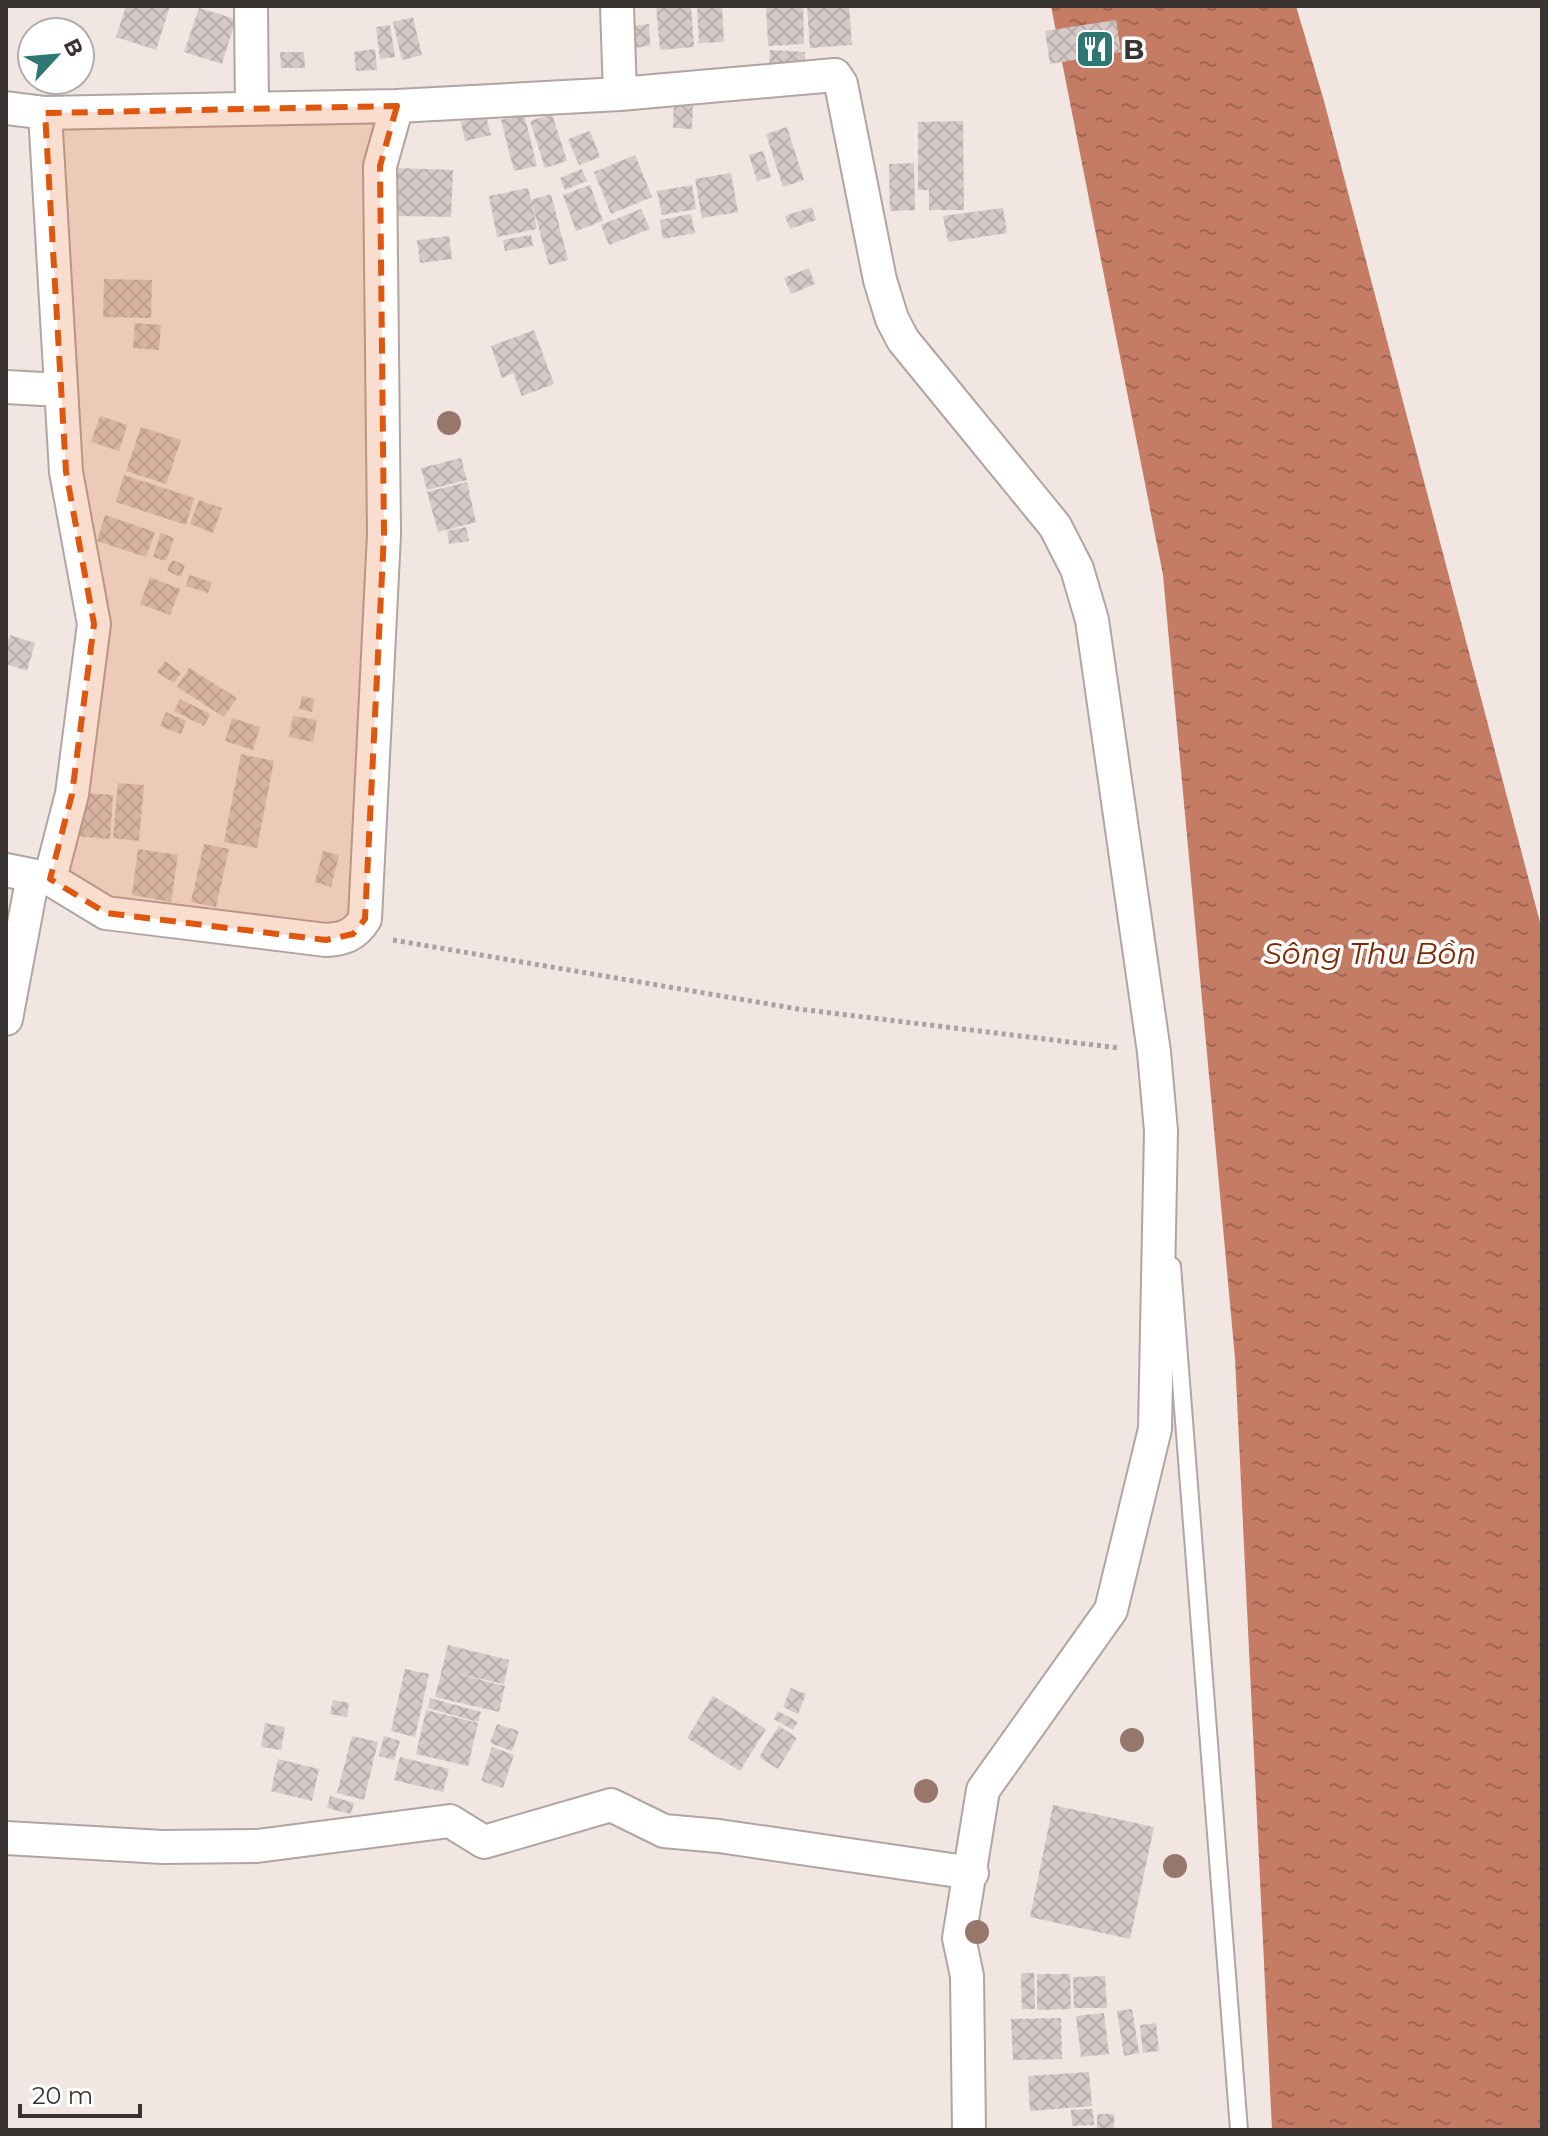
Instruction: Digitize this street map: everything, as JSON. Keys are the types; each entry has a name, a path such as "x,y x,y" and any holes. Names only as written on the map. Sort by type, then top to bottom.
{"street":[{"path":"251,6 252,108"},
{"path":"617,6 620,94"},
{"path":"6,108 45,113 397,106 620,94 832,75 840,81 880,280 892,319 903,340 1055,526 1077,569 1092,620 1154,1052 1161,1131 1155,1429 1111,1610 983,1790 972,1873 959,1938 967,1976 969,2130"},
{"path":"30,875 106,913 326,940 353,934 365,919 384,534 380,166 397,106"},
{"path":"6,1019 30,875 72,794 94,624 66,472 45,113"},
{"path":"6,387 61,390"},
{"path":"6,1838 163,1847 257,1846 450,1821 484,1842 611,1805 664,1831 719,1836 972,1873"}],"lane":[{"path":"1161,1131 1239,2130"}],"path":[{"path":"353,934 798,1009 1154,1052"}],"highlighted area":[{"path":"397,106 380,166 384,534 365,919 353,934 326,940 106,913 50,879 72,794 94,624 66,472 45,113"}],"water":[{"name":"Sông Thu Bồn","path":"1051,6 1296,6 1324,101 1542,930 1542,2130 1272,2130 1235,1358 1163,575"}],"building":[{"path":"126,6 170,6 156,50 116,37"},
{"path":"656,6 691,6 694,47 660,50"},
{"path":"697,6 722,6 724,42 699,43"},
{"path":"766,6 803,6 804,44 768,46"},
{"path":"807,6 849,6 852,45 810,48"},
{"path":"199,8 236,19 222,64 184,52"},
{"path":"413,17 422,55 402,60 393,22"},
{"path":"1116,20 1121,52 1050,64 1045,31"},
{"path":"649,24 650,46 633,48 631,26"},
{"path":"390,25 395,57 380,59 376,27"},
{"path":"375,49 377,70 356,71 354,52"},
{"path":"770,50 805,52 804,73 769,71"},
{"path":"280,52 304,52 305,68 281,68"},
{"path":"674,103 693,104 692,129 673,128"},
{"path":"524,114 537,166 514,171 501,120"},
{"path":"552,114 567,161 545,168 530,121"},
{"path":"486,116 491,135 465,141 461,122"},
{"path":"963,121 964,210 929,210 929,190 918,190 918,122"},
{"path":"787,127 804,180 783,187 766,134"},
{"path":"590,131 600,157 579,165 568,139"},
{"path":"763,151 771,177 757,181 749,155"},
{"path":"635,155 652,197 611,214 594,172"},
{"path":"914,163 915,210 890,211 889,164"},
{"path":"398,168 453,170 451,217 397,216"},
{"path":"582,169 587,181 565,190 560,178"},
{"path":"731,173 738,212 702,218 695,179"},
{"path":"590,185 603,221 576,231 563,195"},
{"path":"692,185 696,209 662,215 657,191"},
{"path":"528,188 531,200 551,194 568,260 549,265 532,204 537,229 497,237 489,196"},
{"path":"812,207 816,220 790,229 785,216"},
{"path":"1003,208 1007,233 948,242 943,216"},
{"path":"641,209 650,229 609,245 601,225"},
{"path":"691,214 695,233 663,239 660,220"},
{"path":"531,235 533,246 505,251 503,240"},
{"path":"449,236 452,259 420,263 417,240"},
{"path":"809,268 815,284 791,294 784,278"},
{"path":"104,279 152,280 151,318 103,317"},
{"path":"135,323 161,325 159,350 133,348"},
{"path":"534,330 554,384 522,396 513,373 502,378 491,346"},
{"path":"100,416 127,425 119,451 91,442"},
{"path":"141,427 181,440 166,484 126,471"},
{"path":"461,458 467,480 427,490 421,468"},
{"path":"124,475 194,498 186,525 116,502"},
{"path":"467,482 476,522 438,532 427,492"},
{"path":"199,500 222,508 213,533 190,524"},
{"path":"105,515 155,532 146,557 97,541"},
{"path":"466,527 469,541 449,544 447,531"},
{"path":"161,533 174,538 166,561 153,557"},
{"path":"172,560 185,565 181,577 167,571"},
{"path":"189,575 212,582 208,593 186,586"},
{"path":"150,577 180,589 170,615 140,604"},
{"path":"10,635 35,643 27,671 6,664"},
{"path":"165,661 181,673 174,683 157,672"},
{"path":"189,668 237,698 224,717 177,687"},
{"path":"302,696 314,699 312,712 299,709"},
{"path":"180,699 210,714 204,726 174,711"},
{"path":"166,712 186,721 181,734 160,726"},
{"path":"293,716 317,720 313,742 289,737"},
{"path":"232,718 260,727 253,750 225,741"},
{"path":"241,754 274,761 257,848 224,842"},
{"path":"118,783 144,785 139,841 113,838"},
{"path":"75,792 113,795 110,839 73,836"},
{"path":"204,844 229,849 216,907 191,902"},
{"path":"138,849 178,855 171,902 132,895"},
{"path":"323,851 339,855 331,887 315,882"},
{"path":"448,1645 509,1660 504,1684 450,1672 505,1686 499,1712 435,1697"},
{"path":"405,1669 429,1674 415,1737 391,1731"},
{"path":"791,1688 806,1694 798,1714 783,1707"},
{"path":"713,1696 766,1729 740,1771 687,1738"},
{"path":"430,1698 481,1712 478,1722 428,1708"},
{"path":"333,1700 349,1703 347,1717 330,1714"},
{"path":"426,1710 478,1723 468,1766 416,1754"},
{"path":"778,1711 798,1722 793,1730 774,1719"},
{"path":"265,1723 285,1727 281,1750 261,1747"},
{"path":"497,1724 519,1731 512,1751 490,1743"},
{"path":"779,1726 797,1738 778,1769 759,1757"},
{"path":"352,1736 378,1742 364,1800 337,1793"},
{"path":"384,1736 400,1741 394,1760 379,1756"},
{"path":"492,1747 514,1755 503,1788 481,1781"},
{"path":"400,1757 449,1769 443,1792 394,1780"},
{"path":"278,1759 319,1769 312,1801 271,1791"},
{"path":"330,1796 354,1803 351,1814 327,1808"},
{"path":"1053,1805 1154,1827 1130,1939 1030,1917"},
{"path":"1021,1973 1034,1973 1035,2009 1022,2009"},
{"path":"1037,1974 1070,1974 1071,2009 1037,2010"},
{"path":"1105,1976 1107,2008 1074,2008 1073,1977"},
{"path":"1132,2009 1139,2053 1124,2056 1117,2011"},
{"path":"1104,2013 1109,2054 1081,2057 1076,2016"},
{"path":"1061,2018 1062,2059 1013,2060 1011,2019"},
{"path":"1156,2023 1159,2051 1143,2053 1140,2025"},
{"path":"1089,2072 1092,2106 1030,2111 1028,2076"},
{"path":"1093,2109 1094,2125 1072,2126 1071,2110"},
{"path":"1097,2114 1114,2114 1114,2128 1097,2128"}],"place":[{"name":"B","path":"1095,49"}]}
